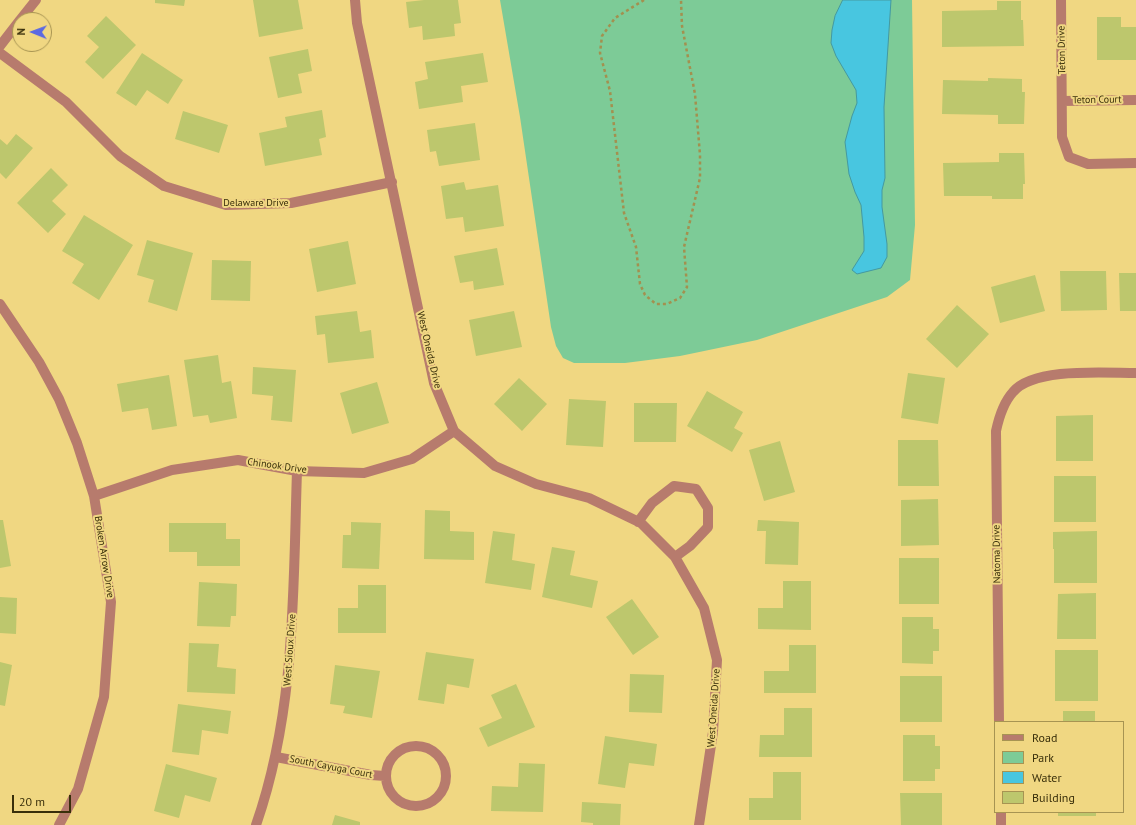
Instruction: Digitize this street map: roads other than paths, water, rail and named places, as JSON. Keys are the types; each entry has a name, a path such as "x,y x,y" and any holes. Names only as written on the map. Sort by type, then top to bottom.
{"street":[{"path":"26,12 36,0"},
{"name":"West Oneida Drive","path":"355,0 358,23 434,382 454,431 495,466 536,484 589,498 641,523 675,557 704,608 717,660 713,732 699,825"},
{"name":"Teton Drive","path":"1061,0 1062,101"},
{"path":"0,46 12,30"},
{"name":"Delaware Drive","path":"0,53 66,102 120,156 164,186 226,205 291,203 392,182"},
{"name":"Teton Court","path":"1136,100 1062,101 1062,137 1069,157 1088,164 1136,163"},
{"name":"Broken Arrow Drive","path":"0,304 39,362 59,399 77,443 94,496 111,602 104,697 78,789 59,825"},
{"name":"Natoma Drive","path":"1000,721 996,431 1000,416 1014,391 1025,383 1041,377 1061,373 1136,373"},
{"name":"Chinook Drive","path":"94,496 172,470 238,460 296,471 364,473 412,460 454,431"},
{"name":"West Sioux Drive","path":"256,825 276,757 287,689 293,621 296,471"},
{"path":"638,522 652,503 674,486 696,489 708,508 708,527 690,546 675,557"},
{"name":"South Cayuga Court","path":"418,746 428,748 437,754 443,762 446,772 446,782 443,791 436,799 428,804 418,807 409,806 399,802 392,795 387,786 385,776 387,767 392,758 399,751 408,747 418,746"},
{"name":"South Cayuga Court","path":"276,757 371,775 385,776"},
{"path":"1001,813 1001,825"}],"water":[{"path":"843,0 891,0 884,107 885,178 882,190 882,207 887,244 887,257 881,268 857,274 852,270 864,251 864,237 861,205 849,174 845,142 857,103 856,90 836,56 831,43 835,16"}]}
